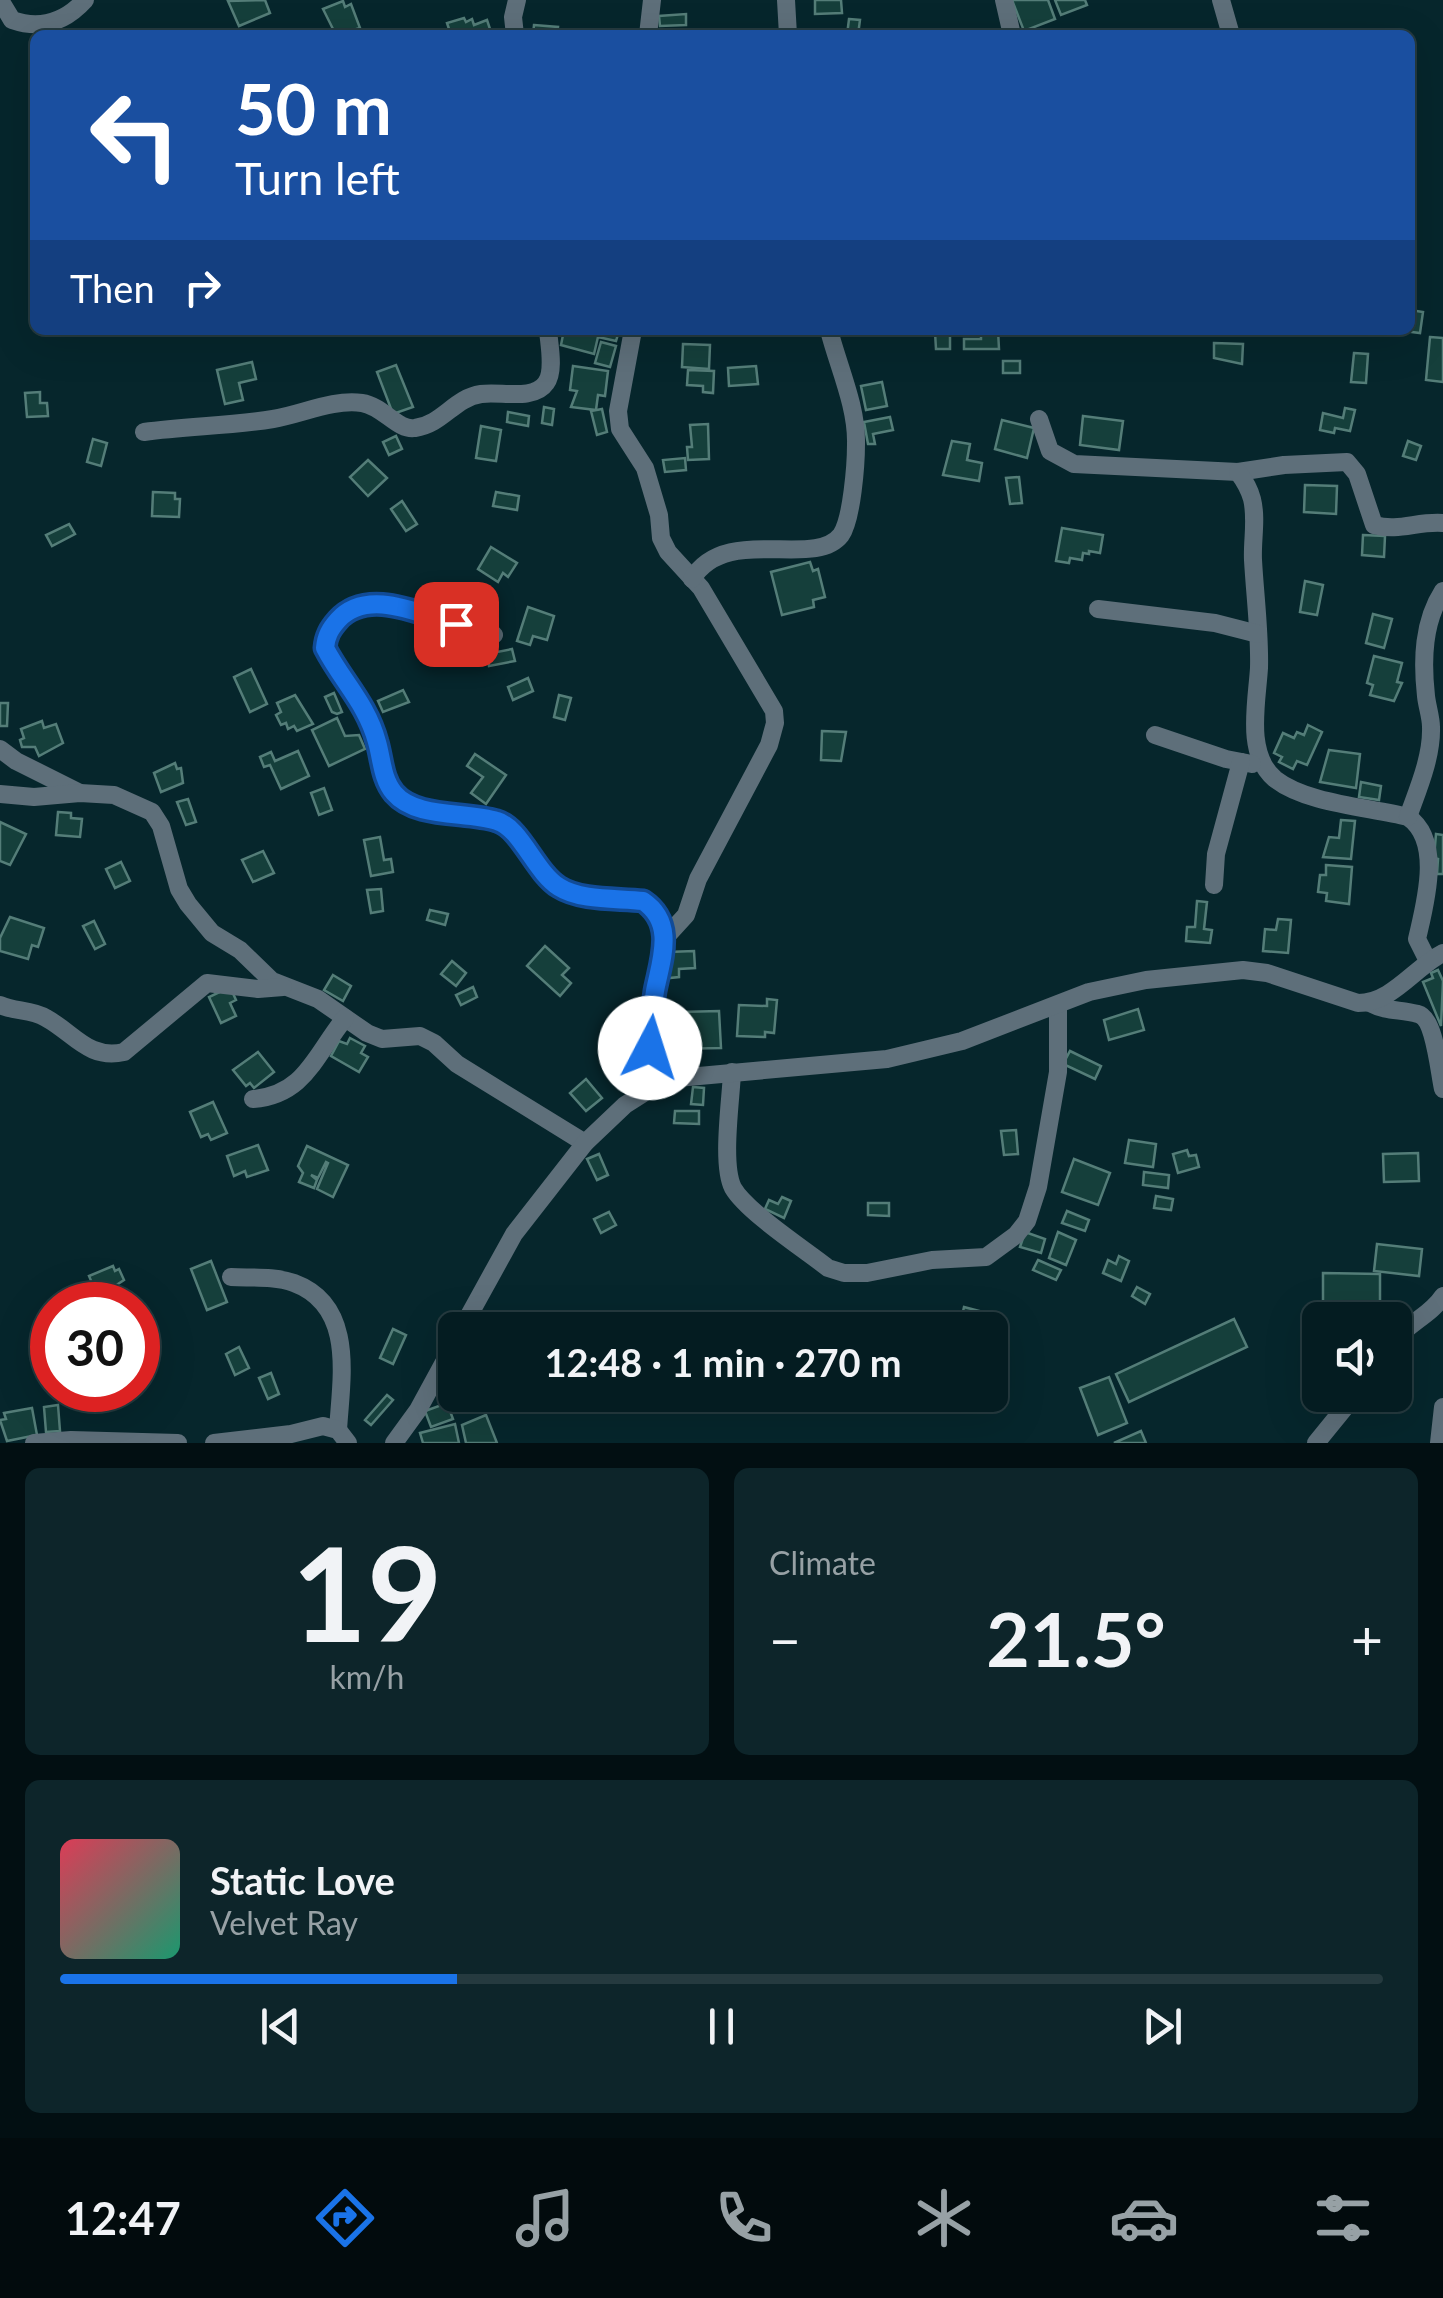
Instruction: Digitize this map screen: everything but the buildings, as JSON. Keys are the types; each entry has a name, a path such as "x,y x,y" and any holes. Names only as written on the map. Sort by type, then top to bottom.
{"street":[{"path":"0,0 12,20 46,25 64,19 85,0"},
{"path":"514,30 516,0"},
{"path":"649,30 652,0"},
{"path":"786,0 788,30"},
{"path":"1004,0 1011,30"},
{"path":"1221,0 1230,30"},
{"path":"144,432 270,420 337,403 381,408 402,427 412,429 444,418 454,405 468,397 536,391 547,382 550,373 548,335"},
{"path":"632,335 618,411 620,429 646,468 661,538 668,552 701,588 762,689 774,711 775,723 769,745 698,879 686,915 665,938"},
{"path":"692,579 701,564 713,557 760,548 826,546 844,532 856,443 830,335"},
{"path":"1039,419 1050,451 1074,464 1238,472 1346,462 1356,474 1374,524 1390,530 1426,522 1443,523"},
{"path":"471,1312 514,1234 586,1143 625,1105 656,1083 694,1074 819,1068 887,1059 962,1042 1124,983 1244,970 1267,972 1358,1003 1370,1002 1383,998 1435,957 1417,939 1431,886 1423,832 1408,816 1306,794 1277,780 1263,765 1257,742 1254,514 1247,486 1238,472"},
{"path":"1408,816 1424,770 1431,726 1424,648 1430,618 1443,591"},
{"path":"494,635 380,604 365,604 339,618 326,636 325,648 368,712 386,781 396,795 437,811 500,821 558,886 585,895 643,901 656,913 665,938 650,1023 656,1083"},
{"path":"1098,609 1215,623 1258,634"},
{"path":"1156,735 1241,762 1263,765"},
{"path":"0,749 80,793"},
{"path":"1214,885 1216,854 1241,762"},
{"path":"0,794 114,795 152,812 161,826 179,889 188,904 212,932 240,950 272,981 318,999 367,1033 382,1038 420,1036 434,1043 457,1064 586,1143"},
{"path":"0,1005 43,1016 75,1041 100,1054 112,1055 124,1052 207,982 258,989 284,986"},
{"path":"1370,1002 1385,1011 1426,1018 1434,1034 1434,1053 1443,1089"},
{"path":"732,1072 728,1168 732,1186 746,1204 828,1268 866,1273 932,1260 986,1257 1001,1249 1028,1221 1058,1072 1058,1005"},
{"path":"253,1099 280,1095 298,1083 344,1018"},
{"path":"214,1443 324,1426 343,1436 342,1349 334,1318 318,1298 295,1283 231,1277"},
{"path":"1412,1323 1443,1296"},
{"path":"394,1443 438,1373"},
{"path":"1438,1443 1443,1407"},
{"path":"1316,1443 1341,1412"},
{"path":"34,1443 178,1443"}],"route":[{"path":"456,624 380,604 365,604 339,618 326,636 325,648 368,712 386,781 396,795 437,811 500,821 516,835 544,873 569,892 650,905 660,921 665,947 650,1023 650,1048"}]}
